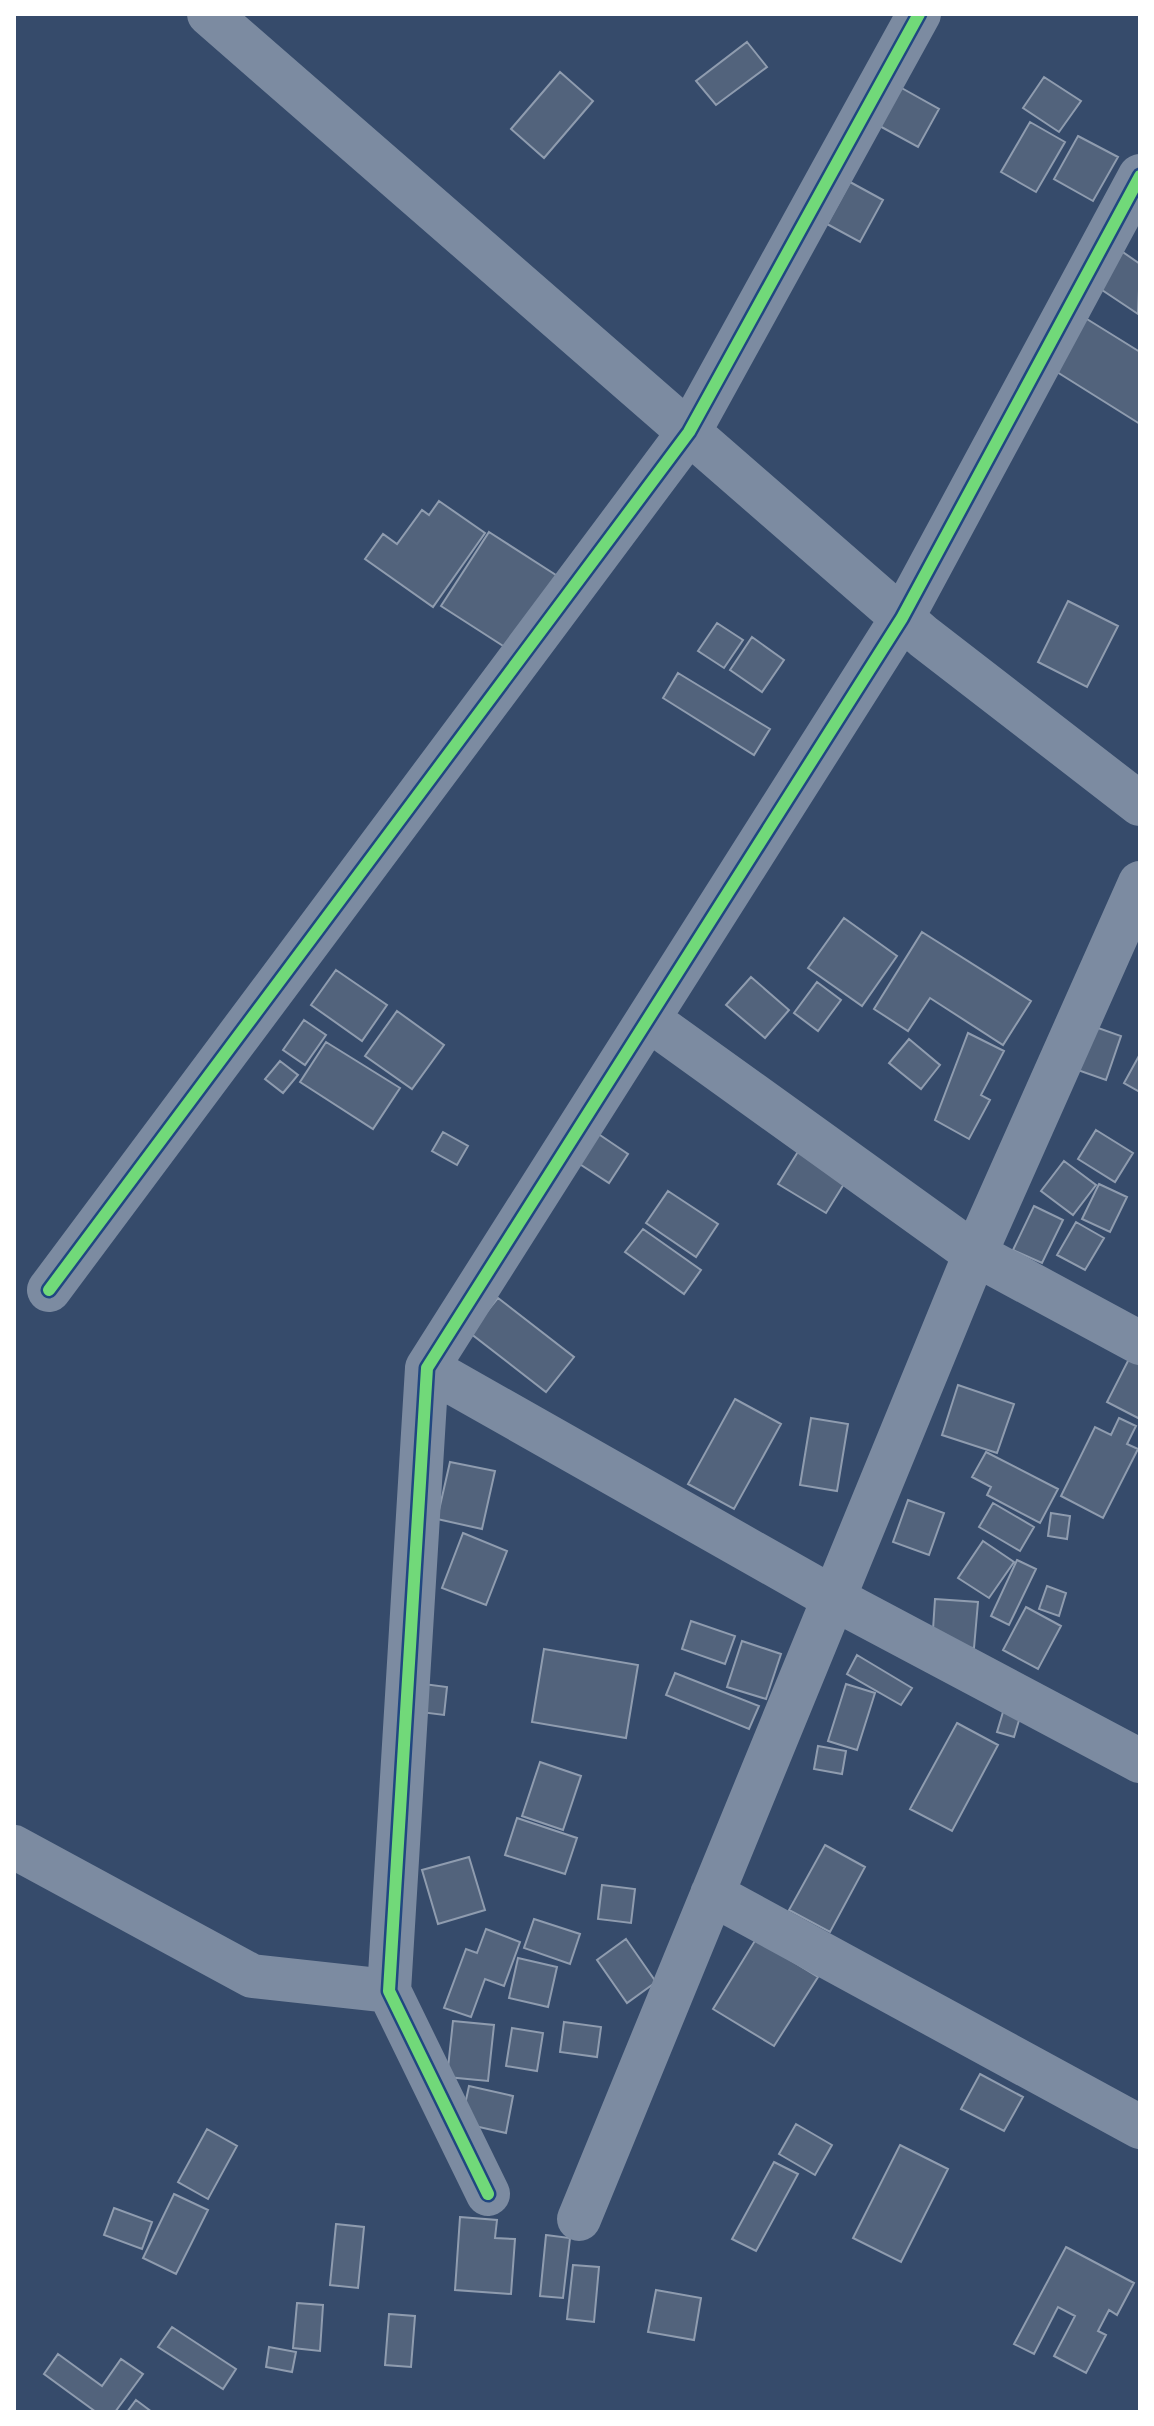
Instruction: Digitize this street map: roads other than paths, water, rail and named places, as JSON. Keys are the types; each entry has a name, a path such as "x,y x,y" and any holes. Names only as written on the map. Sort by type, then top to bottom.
{"street":[{"path":"209,14 902,618 1140,804"},
{"path":"49,1290 689,432 919,14"},
{"path":"488,2194 389,1991 427,1368 902,618 1140,176"},
{"path":"579,2219 975,1254 1140,883"},
{"path":"648,1019 975,1254 1140,1343"},
{"path":"427,1368 833,1598 1140,1761"},
{"path":"14,1847 252,1976 389,1991"},
{"path":"712,1894 1140,2127"}]}
